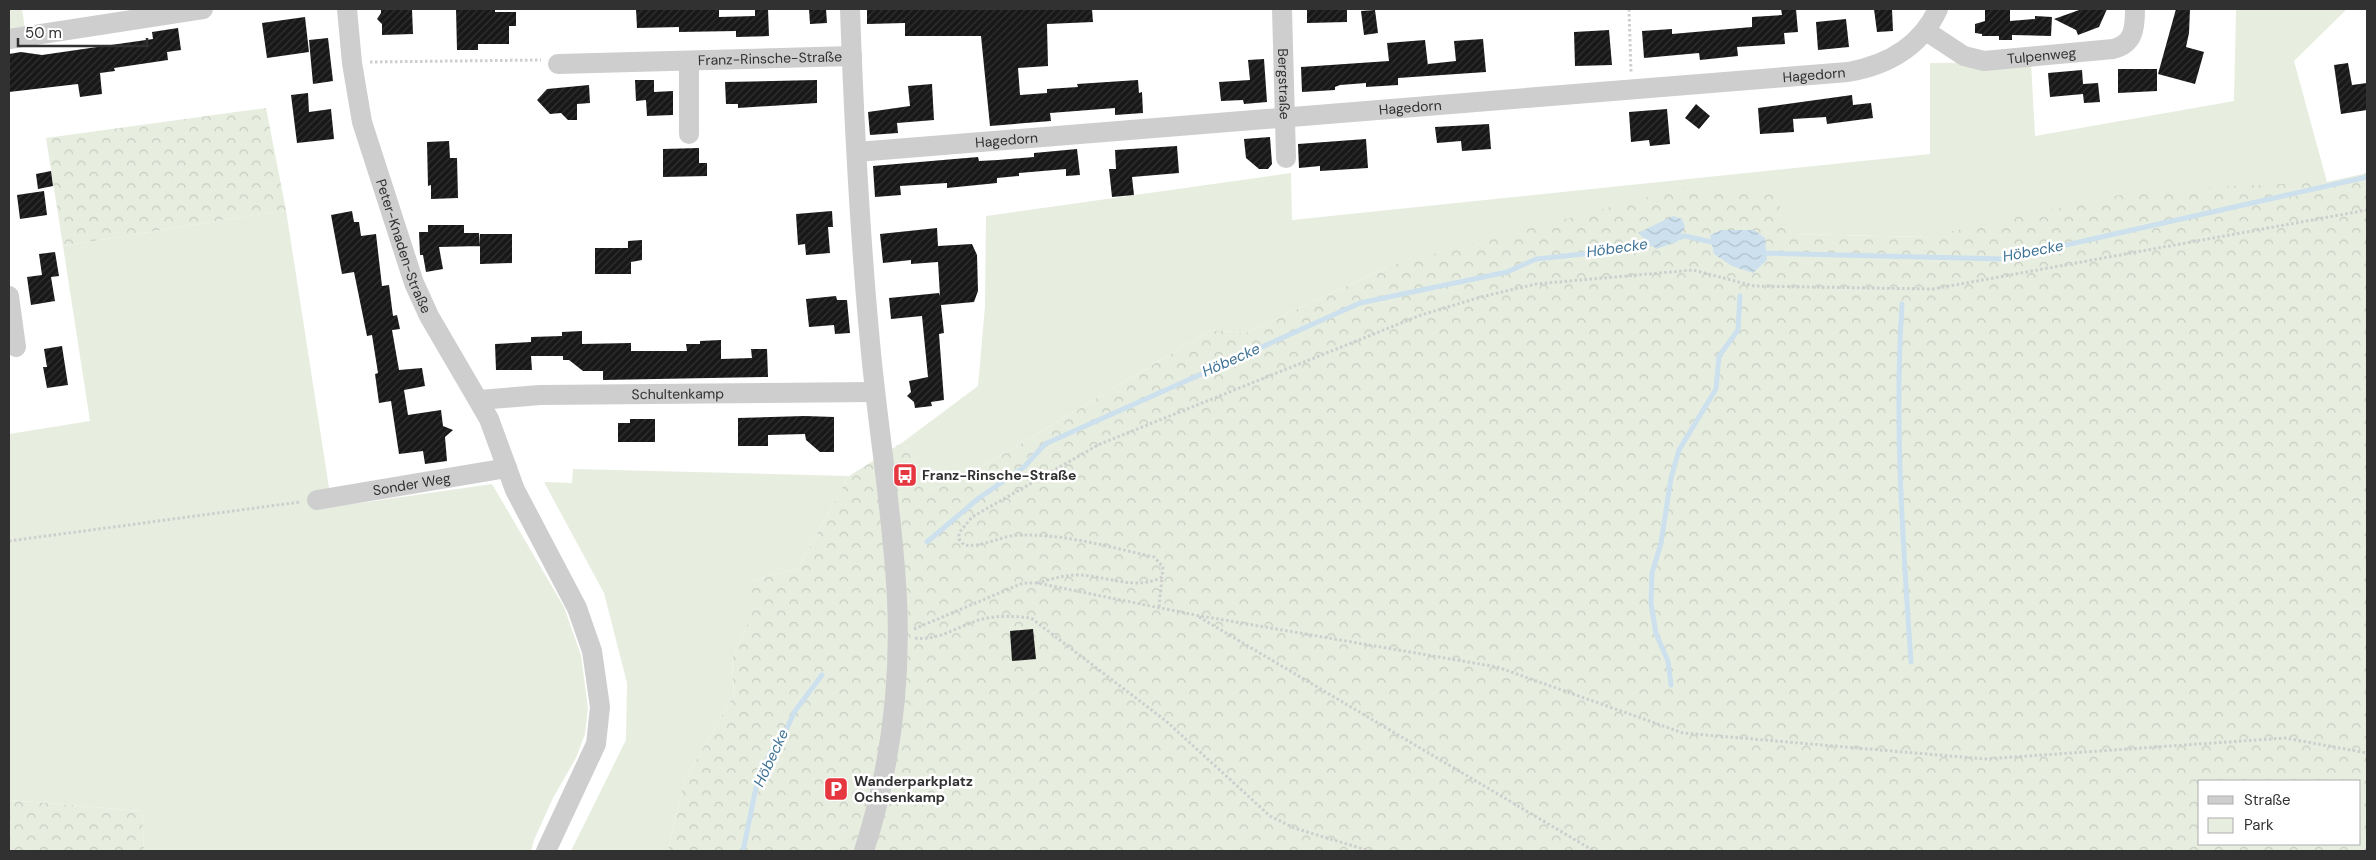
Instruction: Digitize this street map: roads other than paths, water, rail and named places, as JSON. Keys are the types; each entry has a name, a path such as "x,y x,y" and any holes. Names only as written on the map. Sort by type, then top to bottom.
{"street":[{"path":"9,39 203,9"},
{"name":"Peter-Knaden-Straße","path":"347,9 352,63 362,122 414,283 441,338 479,400 527,516 580,614 592,651 599,693 600,720 596,744 546,851"},
{"name":"Franz-Rinsche-Straße","path":"850,9 865,287 893,548 897,636 895,694 888,756 880,796 864,851"},
{"name":"Bergstraße","path":"1282,9 1286,158"},
{"name":"Hagedorn","path":"857,152 1827,74 1868,68 1898,54 1926,31 1938,9"},
{"name":"Tulpenweg","path":"1926,31 1964,56 1984,61 2113,49 2122,47 2131,38 2135,24 2135,9"},
{"name":"Franz-Rinsche-Straße","path":"558,64 689,62 852,56"},
{"name":"Franz-Rinsche-Straße","path":"689,62 689,134"},
{"path":"9,296 16,347"},
{"name":"Schultenkamp","path":"479,400 540,395 875,392"},
{"name":"Sonder Weg","path":"317,500 507,468"}],"water":[{"path":"1673,216 1682,219 1685,227 1677,242 1656,249 1638,233"},
{"path":"1722,230 1754,230 1765,238 1767,260 1753,273 1732,266 1714,254 1710,235"}],"waterway":[{"name":"Höbecke","path":"1761,253 2004,259 2367,177"},
{"name":"Höbecke","path":"1673,239 1685,236 1716,243"},
{"name":"Höbecke","path":"927,542 979,498 1024,467 1045,444 1360,303 1507,272 1536,259 1602,252 1655,243"},
{"path":"1671,685 1668,661 1656,634 1651,603 1652,573 1661,543 1671,478 1679,450 1716,389 1719,356 1738,330 1740,296"},
{"path":"1902,304 1899,438 1911,662"},
{"name":"Höbecke","path":"743,851 757,783 770,753 785,732 795,711 822,675"}],"place":[{"name":"Franz-Rinsche-Straße","path":"905,475"},
{"name":"Wanderparkplatz Ochsenkamp","path":"836,789"}]}
